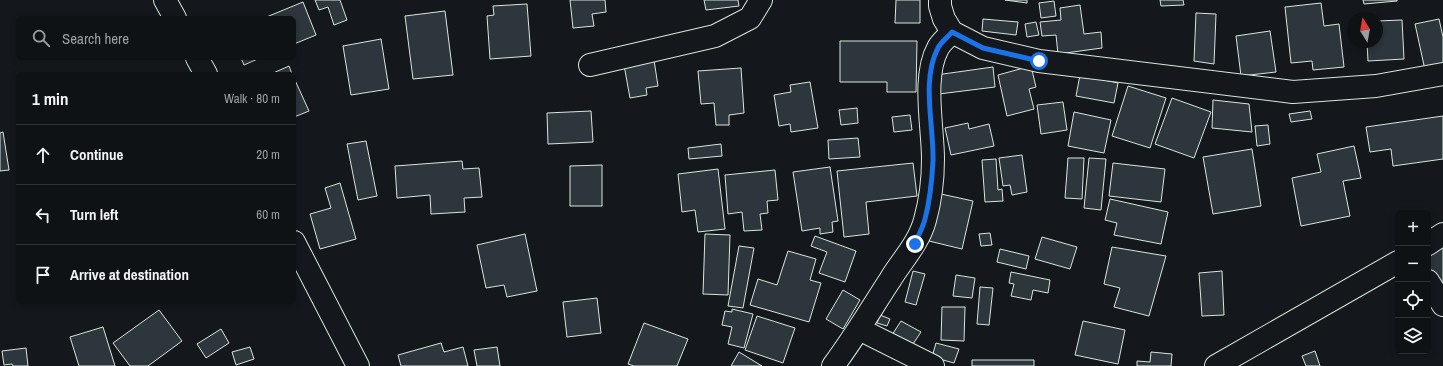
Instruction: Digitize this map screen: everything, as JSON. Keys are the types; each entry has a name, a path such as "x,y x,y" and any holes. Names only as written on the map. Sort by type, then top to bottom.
{"street":[{"path":"165,0 174,16"},
{"path":"590,64 715,36 750,18 761,0"},
{"path":"940,0 944,20 952,32 983,48 1039,61 1294,92 1376,86 1443,74"},
{"path":"833,366 915,244 925,220 930,195 933,160 930,84 933,61 938,47 952,32"},
{"path":"198,60 205,72"},
{"path":"1431,242 1443,234"},
{"path":"296,246 358,366"},
{"path":"1216,366 1395,264"},
{"path":"1429,282 1443,305"},
{"path":"859,329 933,366"}],"building":[{"path":"315,0 340,0 347,20 334,25 328,7 319,10"},
{"path":"570,0 605,0 606,12 592,14 594,26 573,28"},
{"path":"704,0 738,0 739,6 706,10"},
{"path":"896,0 920,0 920,23 895,23"},
{"path":"1005,0 1027,0 1027,3"},
{"path":"1160,0 1183,0 1184,5 1161,6"},
{"path":"1363,0 1397,0 1397,1 1364,4"},
{"path":"1054,1 1056,16 1041,18 1039,3"},
{"path":"303,2 316,35 296,43 296,16 269,16"},
{"path":"1321,3 1324,26 1339,24 1344,67 1313,70 1312,61 1291,63 1285,7"},
{"path":"527,4 531,56 490,59 487,16 494,15 493,6"},
{"path":"1080,5 1084,34 1101,32 1102,48 1058,54 1056,35 1042,36 1040,22 1061,20 1060,8"},
{"path":"445,11 453,75 413,79 405,16"},
{"path":"1196,13 1216,14 1214,64 1194,61"},
{"path":"983,19 1018,22 1016,35 982,31"},
{"path":"1439,19 1443,37 1443,66 1425,70 1415,24"},
{"path":"1402,20 1404,59 1368,61 1367,48 1383,48 1383,21"},
{"path":"1036,22 1039,35 1027,37 1025,24"},
{"path":"1270,31 1276,72 1241,76 1236,36"},
{"path":"381,39 389,89 351,95 343,46"},
{"path":"840,41 917,41 916,92 887,92 887,82 840,82"},
{"path":"242,60 255,60 244,65"},
{"path":"654,60 658,86 646,88 647,95 630,98 624,65"},
{"path":"289,66 291,72 276,72"},
{"path":"1031,66 1036,87 1029,89 1034,109 1007,116 998,75"},
{"path":"993,67 995,87 939,94 936,75"},
{"path":"741,68 744,113 729,115 729,125 716,125 714,103 701,104 698,71"},
{"path":"1080,75 1118,83 1114,103 1076,96"},
{"path":"296,82 309,111 296,116"},
{"path":"810,82 818,128 791,132 790,124 779,126 774,95 791,92 790,85"},
{"path":"1128,86 1166,98 1150,148 1112,136"},
{"path":"1172,98 1211,112 1194,158 1155,144"},
{"path":"1213,100 1249,104 1252,132 1212,128"},
{"path":"1063,102 1067,130 1041,134 1037,105"},
{"path":"857,108 858,123 841,125 839,110"},
{"path":"591,111 593,142 548,144 547,113"},
{"path":"1310,111 1312,119 1291,122 1289,114"},
{"path":"1074,112 1111,120 1104,153 1068,146"},
{"path":"910,115 912,130 894,132 892,117"},
{"path":"1443,116 1443,159 1393,166 1391,149 1370,152 1366,127"},
{"path":"968,123 969,129 989,124 994,146 951,155 945,128"},
{"path":"1268,125 1270,144 1257,146 1255,126"},
{"path":"3,132 9,170 0,171 0,133"},
{"path":"858,138 860,157 829,159 828,140"},
{"path":"366,141 377,196 358,200 347,144"},
{"path":"721,144 722,156 689,159 688,148"},
{"path":"1354,146 1361,178 1343,181 1350,216 1301,226 1292,178 1321,172 1317,154"},
{"path":"1252,149 1261,206 1213,214 1203,157"},
{"path":"1022,155 1027,192 1012,195 1010,185 1003,186 999,158"},
{"path":"1068,158 1084,158 1082,199 1065,198"},
{"path":"1089,158 1106,159 1101,210 1084,208"},
{"path":"996,159 998,190 1002,189 1003,201 985,202 982,160"},
{"path":"462,161 463,169 479,168 482,197 464,198 465,212 431,214 430,195 397,198 395,166"},
{"path":"913,163 917,196 866,202 869,234 844,237 837,171"},
{"path":"1113,163 1165,169 1161,202 1109,196"},
{"path":"602,165 602,206 570,206 570,166"},
{"path":"830,167 838,221 832,222 833,232 820,234 820,228 802,231 793,172"},
{"path":"718,169 725,229 698,232 695,210 682,212 678,174"},
{"path":"775,170 778,200 767,201 768,213 760,214 762,230 744,231 742,212 728,214 725,175"},
{"path":"340,183 356,239 320,249 310,214 331,208 325,188"},
{"path":"941,194 973,201 962,249 929,241"},
{"path":"1110,199 1168,212 1161,244 1114,235 1117,223 1105,220"},
{"path":"990,233 992,245 981,246 979,234"},
{"path":"525,234 537,291 507,297 504,285 486,288 477,245"},
{"path":"705,234 730,235 728,295 703,294"},
{"path":"815,236 856,251 845,282 819,273 827,252 811,246"},
{"path":"1042,237 1077,247 1070,269 1035,259"},
{"path":"739,246 754,248 743,308 728,306"},
{"path":"1443,246 1443,296 1431,278 1431,256"},
{"path":"1112,247 1166,256 1149,316 1114,307 1120,288 1104,284"},
{"path":"1000,249 1029,256 1026,269 997,262"},
{"path":"788,251 816,259 810,280 821,283 809,322 750,305 758,279 777,285"},
{"path":"913,271 925,274 916,305 905,302"},
{"path":"1222,271 1224,315 1202,316 1199,273"},
{"path":"1011,272 1050,280 1048,293 1033,290 1031,300 1011,296 1014,284 1009,283"},
{"path":"956,275 975,278 972,298 953,296"},
{"path":"980,287 993,288 989,325 977,324"},
{"path":"843,290 860,300 843,329 826,319"},
{"path":"597,298 601,333 567,337 563,302"},
{"path":"942,307 965,307 964,341 941,340"},
{"path":"732,309 753,314 744,348 728,344 732,327 722,325 725,311 732,312"},
{"path":"159,310 182,341 148,366 130,366 113,343"},
{"path":"880,315 890,319 887,326 877,323"},
{"path":"757,316 795,328 783,363 745,350"},
{"path":"901,321 921,332 909,350 890,338"},
{"path":"1083,321 1125,330 1118,364 1075,355"},
{"path":"644,323 688,339 677,366 634,366 628,364"},
{"path":"103,327 115,366 79,366 70,337"},
{"path":"221,329 229,343 206,358 197,344"},
{"path":"441,343 444,352 463,347 468,366 401,366 398,355"},
{"path":"936,343 959,349 954,363 932,357"},
{"path":"250,347 254,359 236,365 232,352"},
{"path":"497,347 500,366 477,366 474,350"},
{"path":"26,348 28,366 13,366 12,364 4,365 2,351"},
{"path":"1315,351 1320,366 1306,366 1302,356"},
{"path":"739,352 762,366 731,366"},
{"path":"1151,352 1172,354 1171,366 1137,366 1137,361 1150,362"},
{"path":"972,360 1034,360 1034,366 972,366"}],"route":[{"path":"915,244 925,220 930,195 933,160 930,84 933,61 938,47 952,32 983,48 1039,61"}]}
